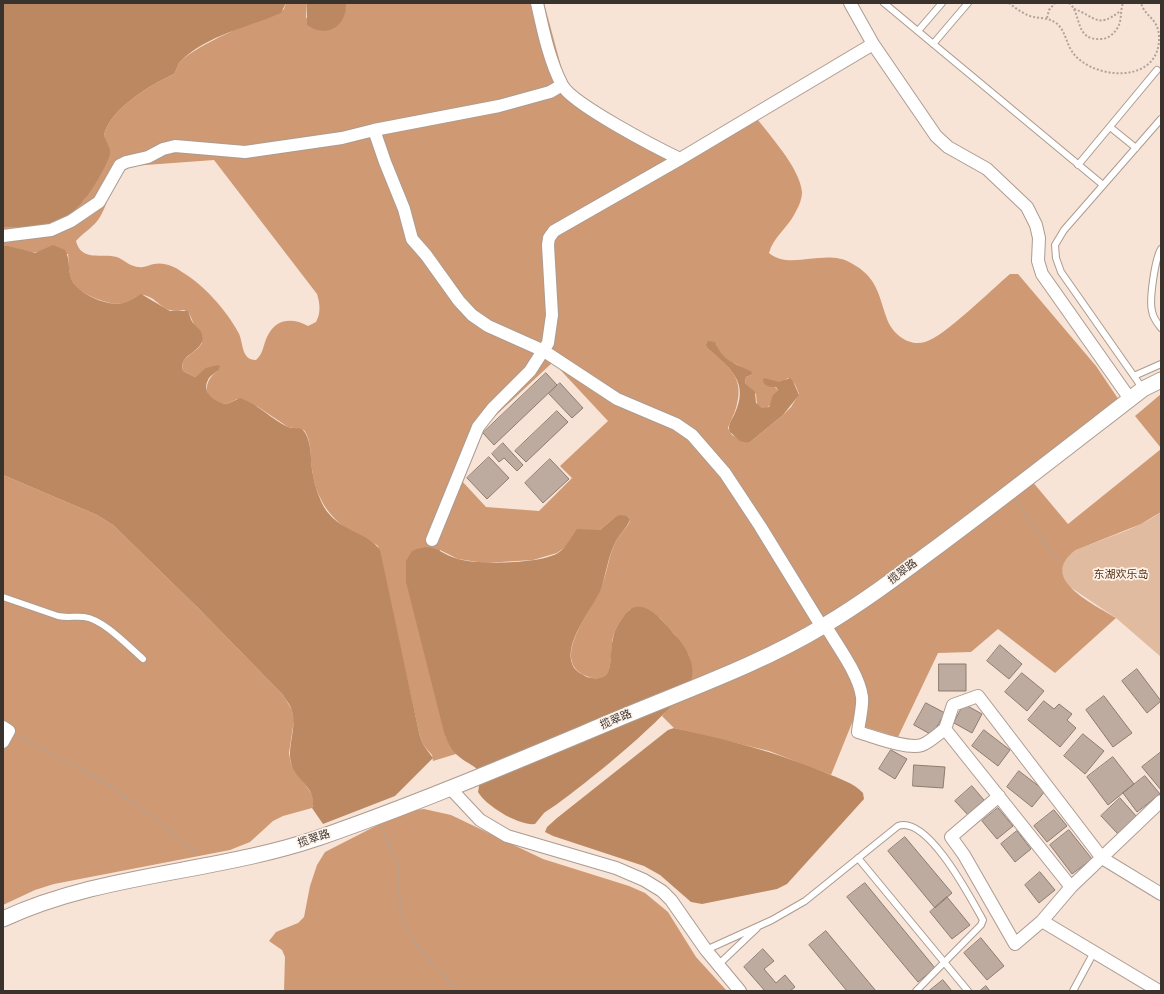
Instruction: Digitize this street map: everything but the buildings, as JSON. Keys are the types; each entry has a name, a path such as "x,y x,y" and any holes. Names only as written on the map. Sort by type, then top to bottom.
{"street":[{"path":"537,3 550,54 562,85 575,98 614,123 680,159"},
{"path":"850,3 873,44 936,136 948,147 991,172 1027,207 1036,225 1039,238 1038,260 1042,274 1130,399"},
{"path":"432,540 478,427 493,408 530,371 548,343 551,331 548,244 552,234 561,226 680,159 873,44"},
{"path":"3,236 51,230 71,221 99,202 120,165 126,162 148,157 163,149 175,146 245,152 342,138 374,130 499,106 545,93 562,85"},
{"path":"374,130 384,162 404,209 412,239 426,255 451,292 459,301 480,321 544,351 604,392 676,424 692,435 725,473 847,662 860,690 862,704 858,732 906,745 917,746 925,744 945,729 953,704 978,696 1102,858 1161,894"},
{"name":"揽翠路","path":"3,919 49,900 76,892 277,851 450,788 774,654 824,626 888,584 1143,389 1161,380"},
{"path":"3,742 6,729"},
{"path":"945,729 1071,888"},
{"path":"450,788 480,820 507,836 616,868 633,874 655,886 677,907 706,950 740,991"},
{"path":"999,796 951,838 966,859 1015,944 1042,921 1071,888 1161,801"},
{"path":"1042,921 1159,991"}],"lane":[{"path":"884,3 1103,185"},
{"path":"918,31 942,3"},
{"path":"933,44 968,3"},
{"path":"1078,165 1157,70"},
{"path":"1143,389 1067,281 1056,258 1055,245 1059,237 1161,119"},
{"path":"1110,127 1136,148"},
{"path":"1161,249 1155,262 1151,304 1154,317 1161,328"},
{"path":"1134,376 1161,364"},
{"path":"3,596 58,616 67,618 84,616 92,619 118,636 142,659"},
{"path":"706,950 772,920 805,901 902,824 911,827 926,837 945,856 983,920 978,928 916,991"},
{"path":"858,858 968,991"},
{"path":"718,965 761,924"},
{"path":"1073,991 1094,952"}],"path":[{"path":"1009,3 1030,16 1047,18 1060,27 1069,49 1082,62 1098,71 1112,74 1134,72 1145,66 1152,58 1158,46 1158,27 1154,20 1143,9 1141,3"},
{"path":"1047,18 1051,7 1056,3"},
{"path":"1069,3 1074,9 1082,31 1087,36 1098,39 1106,38 1113,33 1119,24 1120,11 1123,3"},
{"path":"1074,9 1090,18 1102,21 1109,19 1120,11"},
{"path":"1010,492 1059,563"},
{"path":"6,729 106,783 172,831 209,866"},
{"path":"375,816 384,831 398,866 400,910 406,930 413,941 459,991"}],"green space":[{"name":"东湖欢乐岛","path":"1161,512 1161,657 1116,618 1070,587 1064,579 1062,566 1063,562 1069,555 1075,551 1138,526"}],"shaded area":[{"path":"3,3 286,3 281,13 229,32 203,44 180,62 174,74 143,91 122,107 108,125 104,135 110,150 110,156 88,196 72,213 53,224 41,227 22,228 3,227"},
{"path":"286,3 307,3 306,18 346,8 346,3 544,3 565,81 574,94 664,146 678,152 685,151 752,112 789,161 800,182 802,192 801,201 791,220 777,238 769,253 777,258 787,260 819,258 841,259 860,268 875,286 889,324 897,334 907,341 919,343 933,338 968,312 1010,274 1018,274 1096,366 1119,400 1026,474 1068,524 1161,449 1161,512 1141,524 1076,550 1065,560 1062,570 1065,580 1083,598 1116,618 1055,673 998,629 971,652 938,653 898,737 852,723 831,775 769,751 674,728 662,716 690,682 692,674 689,656 676,636 660,618 630,609 614,633 609,669 606,676 600,679 593,678 577,670 572,661 572,649 575,636 600,590 615,543 630,521 627,516 615,517 600,530 589,530 557,553 533,560 484,563 458,559 440,550 445,736 456,754 433,761 432,755 424,746 420,737 378,546 343,526 329,513 316,488 311,464 310,444 304,430 288,427 258,407 237,399 227,404 214,400 207,392 207,387 208,382 217,371 203,371 195,377 183,371 183,362 202,343 189,313 184,310 170,310 153,299 143,295 136,296 127,303 121,304 98,300 84,293 72,281 68,254 31,253 9,246 3,246 3,227 26,228 71,214 85,199 110,156 104,135 108,125 122,107 143,91 174,74 180,62 213,40 242,27 278,14 284,9","holes":["214,160 317,294 319,301 320,308 316,322 308,326 291,321 286,321 276,325 266,338 261,354 256,360 247,357 245,354 240,336 228,315 214,299 190,277 176,268 165,264 136,267 117,257 87,254 82,252 76,241 98,221 112,188 125,170 132,166","707,343 716,344 722,356 742,367 751,375 746,377 745,383 756,394 757,405 762,408 767,408 772,402 778,390 775,387 776,382 782,382 788,378 796,387 799,394 791,407 749,443 732,435 728,428 735,411 738,398 739,389 734,374 708,349","553,362 608,421 560,466 572,478 539,511 486,507 461,480 479,431"]},
{"path":"307,3 346,3 343,18 334,28 322,31 314,29 307,25"},
{"path":"53,245 65,250 68,256 71,278 74,284 95,299 120,304 141,294 170,311 188,311 192,322 201,332 203,339 198,348 185,360 182,365 183,371 195,377 206,368 218,365 220,366 219,369 210,377 206,385 208,393 214,399 218,402 227,404 240,398 253,404 288,427 303,430 310,446 312,470 319,496 324,507 337,522 368,539 380,550 420,737 424,746 433,758 395,796 323,824 312,808 312,796 309,790 293,769 291,763 290,750 293,717 291,707 283,695 199,609 113,525 97,515 3,475 3,246 9,246 35,253"},
{"path":"708,341 715,342 725,358 752,372 751,375 746,377 745,383 755,392 756,403 762,408 769,407 773,395 778,390 776,387 767,386 763,381 764,378 779,382 790,378 793,381 799,395 783,415 749,443 740,441 730,432 730,424 738,404 740,394 739,385 731,370 708,349 706,345"},
{"path":"1161,394 1161,448 1135,416"},
{"path":"3,475 97,515 113,525 199,609 283,695 292,710 294,720 289,753 291,764 313,796 314,801 312,808 283,816 273,821 250,842 230,850 54,884 35,890 3,905"},
{"path":"620,515 627,516 630,520 615,543 601,589 575,637 571,657 573,666 577,671 587,677 602,678 607,675 616,628 623,617 630,610 637,607 651,611 665,623 679,640 686,649 691,660 693,671 692,677 685,690 670,708 626,749 578,788 544,813 535,824 520,822 495,809 482,797 478,792 480,776 476,768 455,753 445,736 406,582 406,561 412,551 426,547 436,549 451,557 467,561 494,563 524,561 549,557 561,551 577,529 600,530 615,517"},
{"path":"674,728 751,747 807,765 851,784 863,793 864,799 787,884 777,889 702,904 691,902 660,875 644,866 545,832 547,827 557,818 668,730"},
{"path":"424,809 451,815 543,859 629,886 645,893 668,912 696,957 727,991 284,991 285,957 282,950 269,941 276,932 298,923 304,917 310,886 317,865 325,852 405,811"}]}
